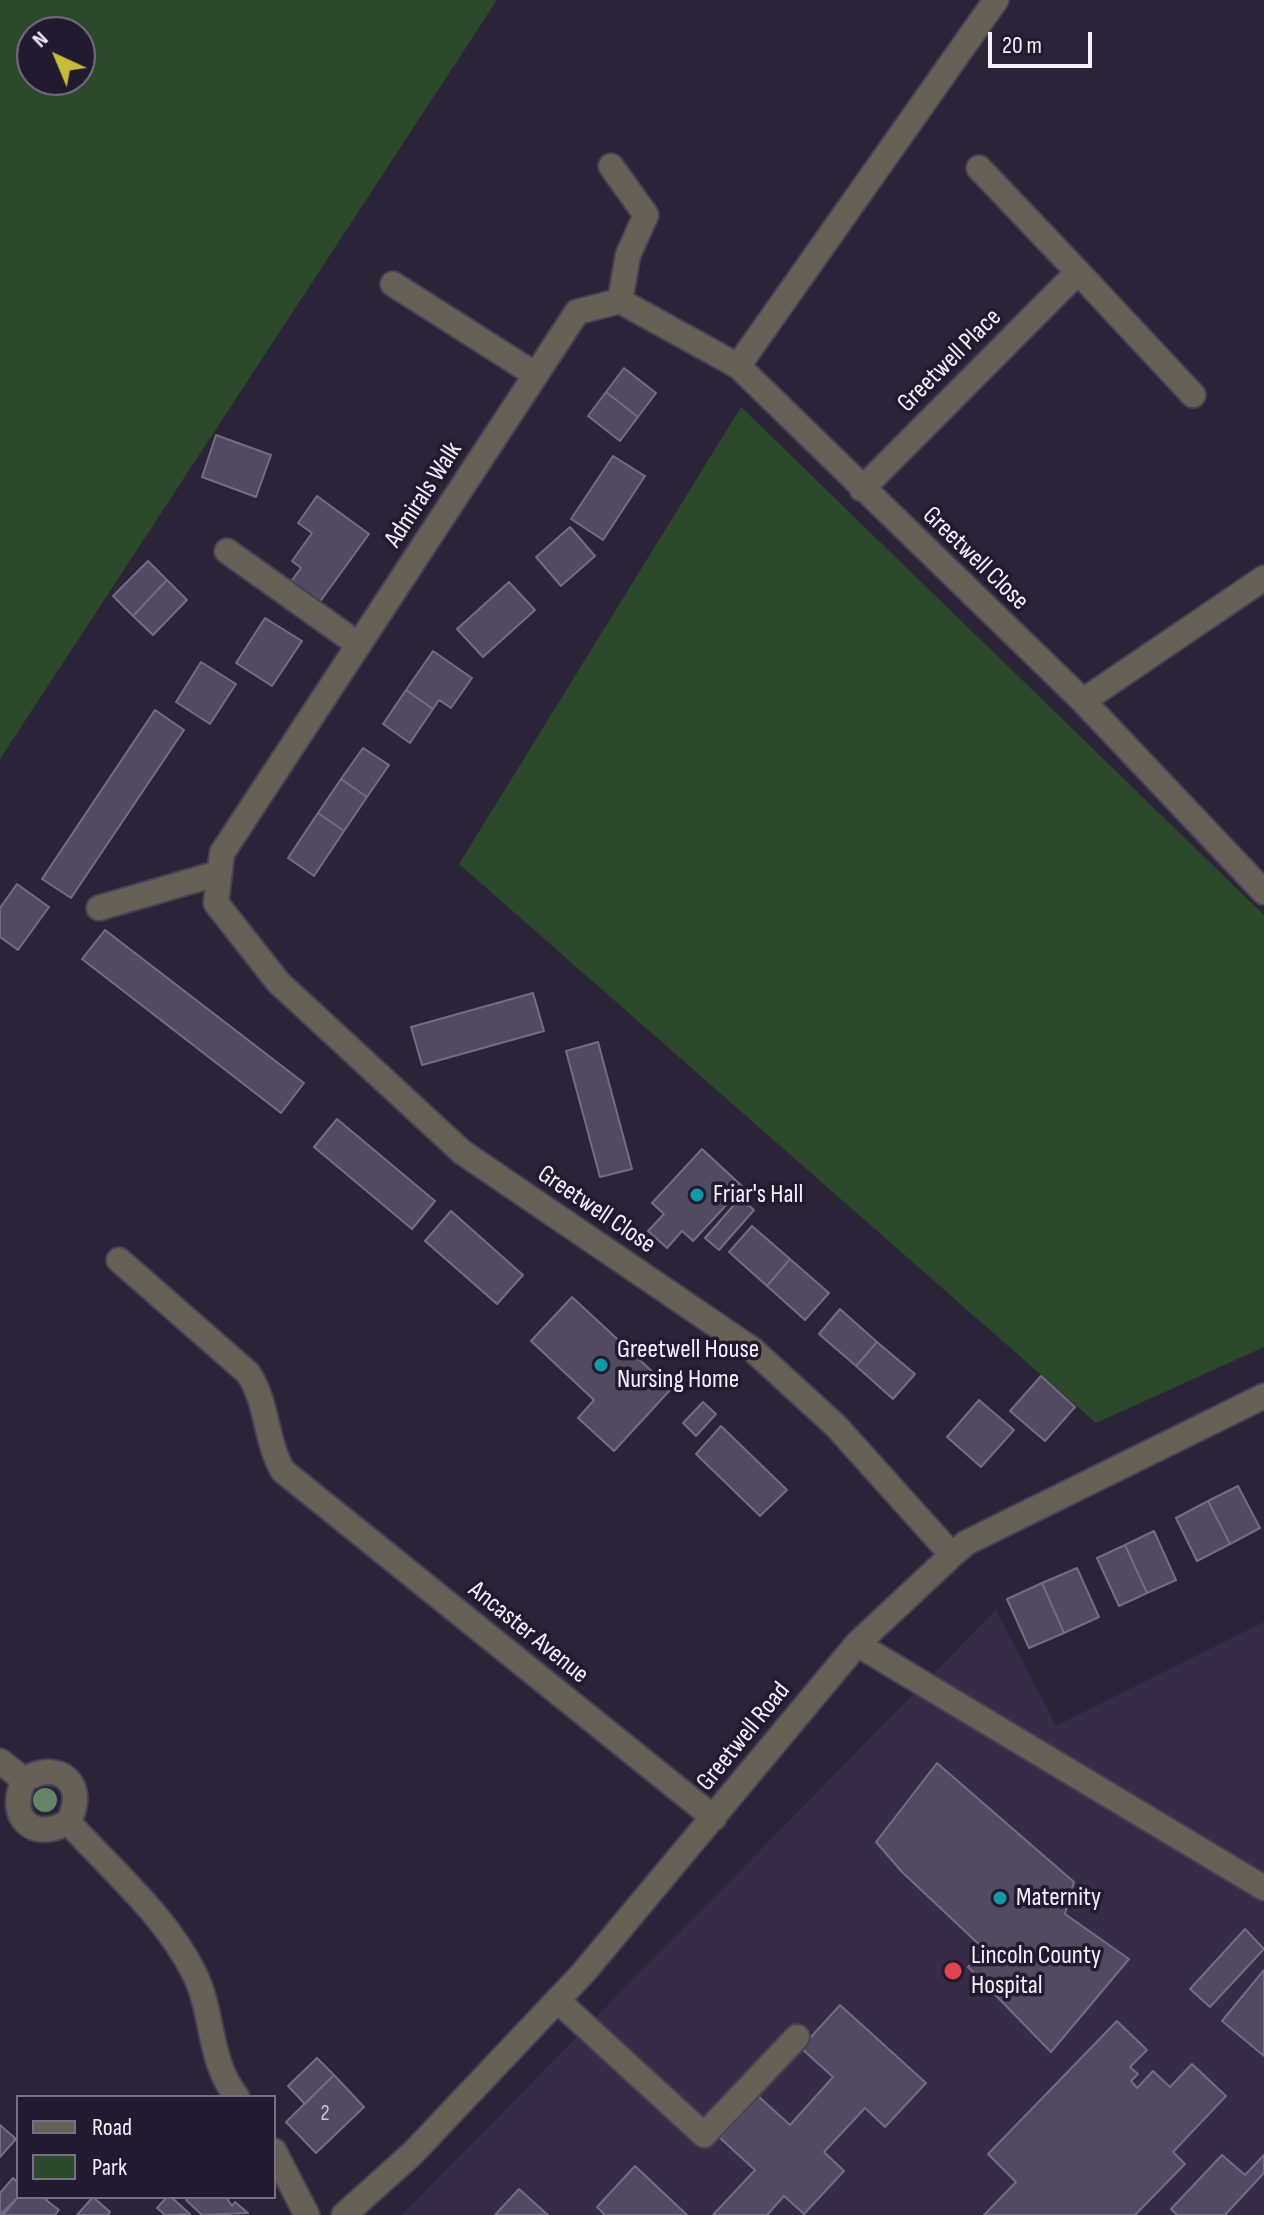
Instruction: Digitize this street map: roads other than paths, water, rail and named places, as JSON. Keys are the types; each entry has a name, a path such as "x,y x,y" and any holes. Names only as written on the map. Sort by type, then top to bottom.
{"street":[{"path":"738,366 996,0"},
{"path":"611,166 646,215 628,255 620,301"},
{"path":"979,168 1193,395"},
{"name":"Greetwell Place","path":"862,489 1078,272"},
{"path":"393,284 536,375"},
{"name":"Greetwell Close","path":"620,301 738,366 1083,701 1264,892"},
{"name":"Admirals Walk","path":"216,903 222,853 577,312 620,301"},
{"path":"227,551 359,645"},
{"path":"1083,701 1264,578"},
{"path":"99,908 219,873"},
{"name":"Greetwell Close","path":"216,903 278,982 462,1152 753,1350 836,1426 952,1555"},
{"name":"Ancaster Avenue","path":"119,1260 248,1373 258,1388 274,1455 283,1471 714,1818"},
{"name":"Greetwell Road","path":"344,2215 413,2153 558,2001 857,1644 952,1555 966,1543 1264,1396"},
{"path":"857,1644 1264,1888"},
{"path":"0,1761 24,1780"},
{"path":"54,1771 67,1778 76,1792 76,1808 68,1822 55,1830 39,1830 26,1823 17,1810 17,1794 24,1780 38,1772 54,1771"},
{"path":"68,1822 170,1934 196,1976 213,2049 236,2095"},
{"path":"558,2001 704,2135 797,2037"},
{"path":"276,2155 307,2215"}],"place":[{"name":"Friar's Hall","path":"697,1195"},
{"name":"Greetwell House Nursing Home","path":"601,1365"},
{"name":"Maternity","path":"1000,1898"},
{"name":"Lincoln County Hospital","path":"953,1971"}]}
